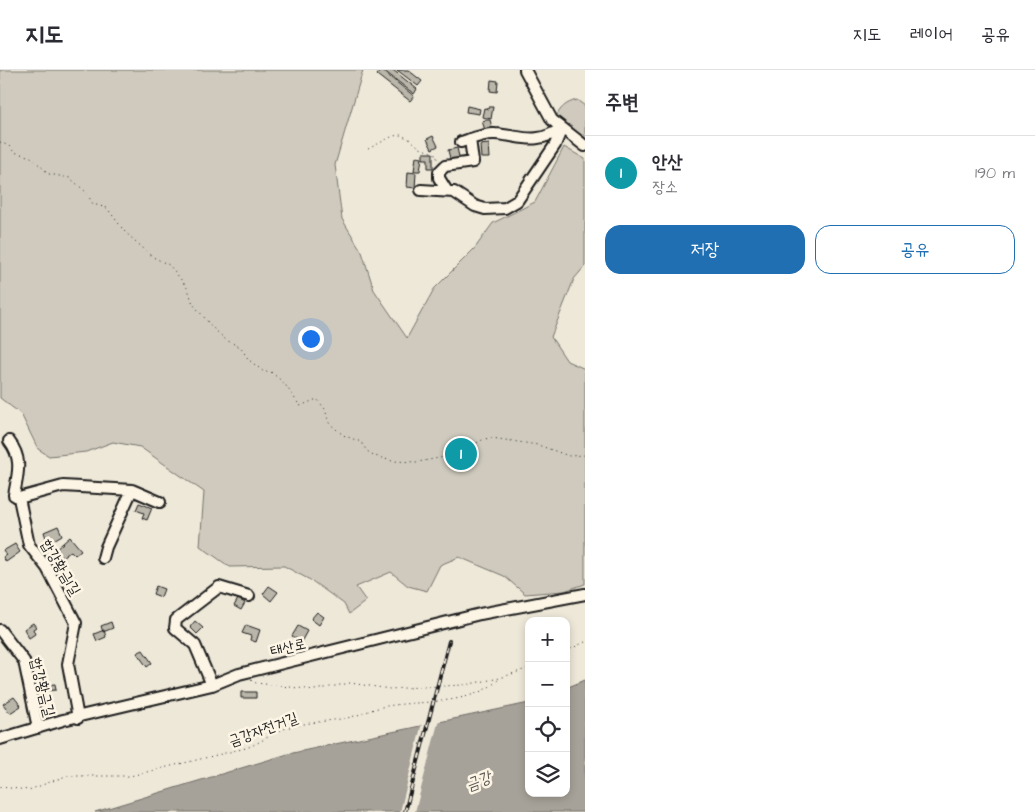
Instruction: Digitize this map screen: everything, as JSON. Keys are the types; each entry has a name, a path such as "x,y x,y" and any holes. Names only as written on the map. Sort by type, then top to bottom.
{"street":[{"path":"525,70 552,120 585,146"},
{"path":"447,191 439,178 439,172 445,166 473,162 466,141 494,134 519,139 537,139 552,135 562,128"},
{"path":"421,190 454,192 475,206 485,209 505,208 517,201 541,168 555,145 562,128"},
{"name":"합강황금1길","path":"9,441 17,451 19,468 14,495 19,498 29,544 47,568 76,623 68,664 78,718"},
{"path":"19,498 63,486 132,490 160,502"},
{"path":"103,558 106,547 132,490"},
{"path":"212,686 195,645 176,628 176,620 219,587 249,596"},
{"name":"태산로","path":"0,739 212,686 239,674 480,614 585,594"},
{"name":"합강황금길","path":"0,630 24,661 38,728"}],"path":[{"path":"368,149 393,136 401,135 411,140 420,148 436,154 438,161 445,166"},
{"path":"0,142 9,146 14,152 31,157 49,174 70,178 86,192 93,204 107,208 137,243 176,273 188,289 193,304 226,340 240,347 249,360 264,372 271,372 284,383 300,406 317,399 325,409 328,423 343,435 361,442 367,451 376,456 392,461 418,462 455,455 484,439 492,438 538,445 569,456 585,455"},
{"path":"570,649 585,642"},
{"name":"금강자전거길","path":"239,674 256,683 315,690 350,683 390,689 464,685 500,678 525,669"},
{"name":"금강자전거길","path":"0,787 29,790 66,776 130,776 246,748 292,726 349,717 382,707 449,699 476,693 490,688 500,678"}],"shaded area":[{"path":"0,70 363,70 335,165 342,219 362,252 374,290 407,338 434,289 475,248 493,223 535,202 564,147 585,159 585,266 574,279 551,337 567,361 585,369 585,584 564,591 525,594 504,576 459,557 440,565 427,591 408,586 391,572 356,587 366,601 349,614 344,604 312,581 284,566 230,567 200,546 204,492 140,447 113,442 86,452 49,456 38,449 21,414 0,398"},
{"path":"577,100 585,106 585,141 555,119 563,106"}],"water":[{"name":"금강","path":"585,680 585,812 95,812 288,754 525,704 525,797 570,797 570,686"}],"pier":[{"path":"439,719 415,812 400,812 422,723"}],"building":[{"path":"381,70 414,96 410,101 377,75"},
{"path":"383,70 393,70 417,89 414,94"},
{"path":"397,70 408,70 422,81 418,86"},
{"path":"491,80 498,81 497,92 490,91"},
{"path":"467,106 480,109 479,114 466,112"},
{"path":"493,107 491,119 482,117 484,108 488,109"},
{"path":"490,120 493,131 486,133 482,121"},
{"path":"433,136 438,146 432,149 427,139"},
{"path":"489,144 490,158 481,158 480,145"},
{"path":"457,148 460,161 451,163 448,150"},
{"path":"423,153 433,153 433,168 428,168 428,159 423,159"},
{"path":"416,157 422,158 420,171 414,171"},
{"path":"408,172 416,173 415,188 407,187"},
{"path":"139,503 152,508 147,520 142,518 144,513 136,510"},
{"path":"58,526 62,535 52,541 51,539 47,541 44,532"},
{"path":"70,537 81,550 75,555 71,551 62,558 55,550"},
{"path":"15,544 20,552 6,562 3,557 6,555 3,551"},
{"path":"156,586 164,589 161,597 153,594"},
{"path":"269,586 278,592 271,601 263,594"},
{"path":"238,599 245,603 241,610 234,606"},
{"path":"317,612 324,617 319,625 311,619"},
{"path":"195,621 203,628 197,634 190,627"},
{"path":"111,622 113,628 103,632 101,626"},
{"path":"33,623 36,627 33,629 35,634 29,638 24,629"},
{"path":"246,625 260,630 256,642 250,640 251,636 242,633"},
{"path":"298,626 307,631 301,642 292,636"},
{"path":"104,630 106,637 97,641 94,634"},
{"path":"143,650 152,663 147,667 137,653"},
{"path":"55,684 56,690 43,691 42,685"},
{"path":"241,692 256,692 256,698 241,698"},
{"path":"14,697 21,706 10,713 3,704"}],"railway":[{"path":"405,812 449,641"}],"place":[{"name":"안산","path":"461,454"}]}
